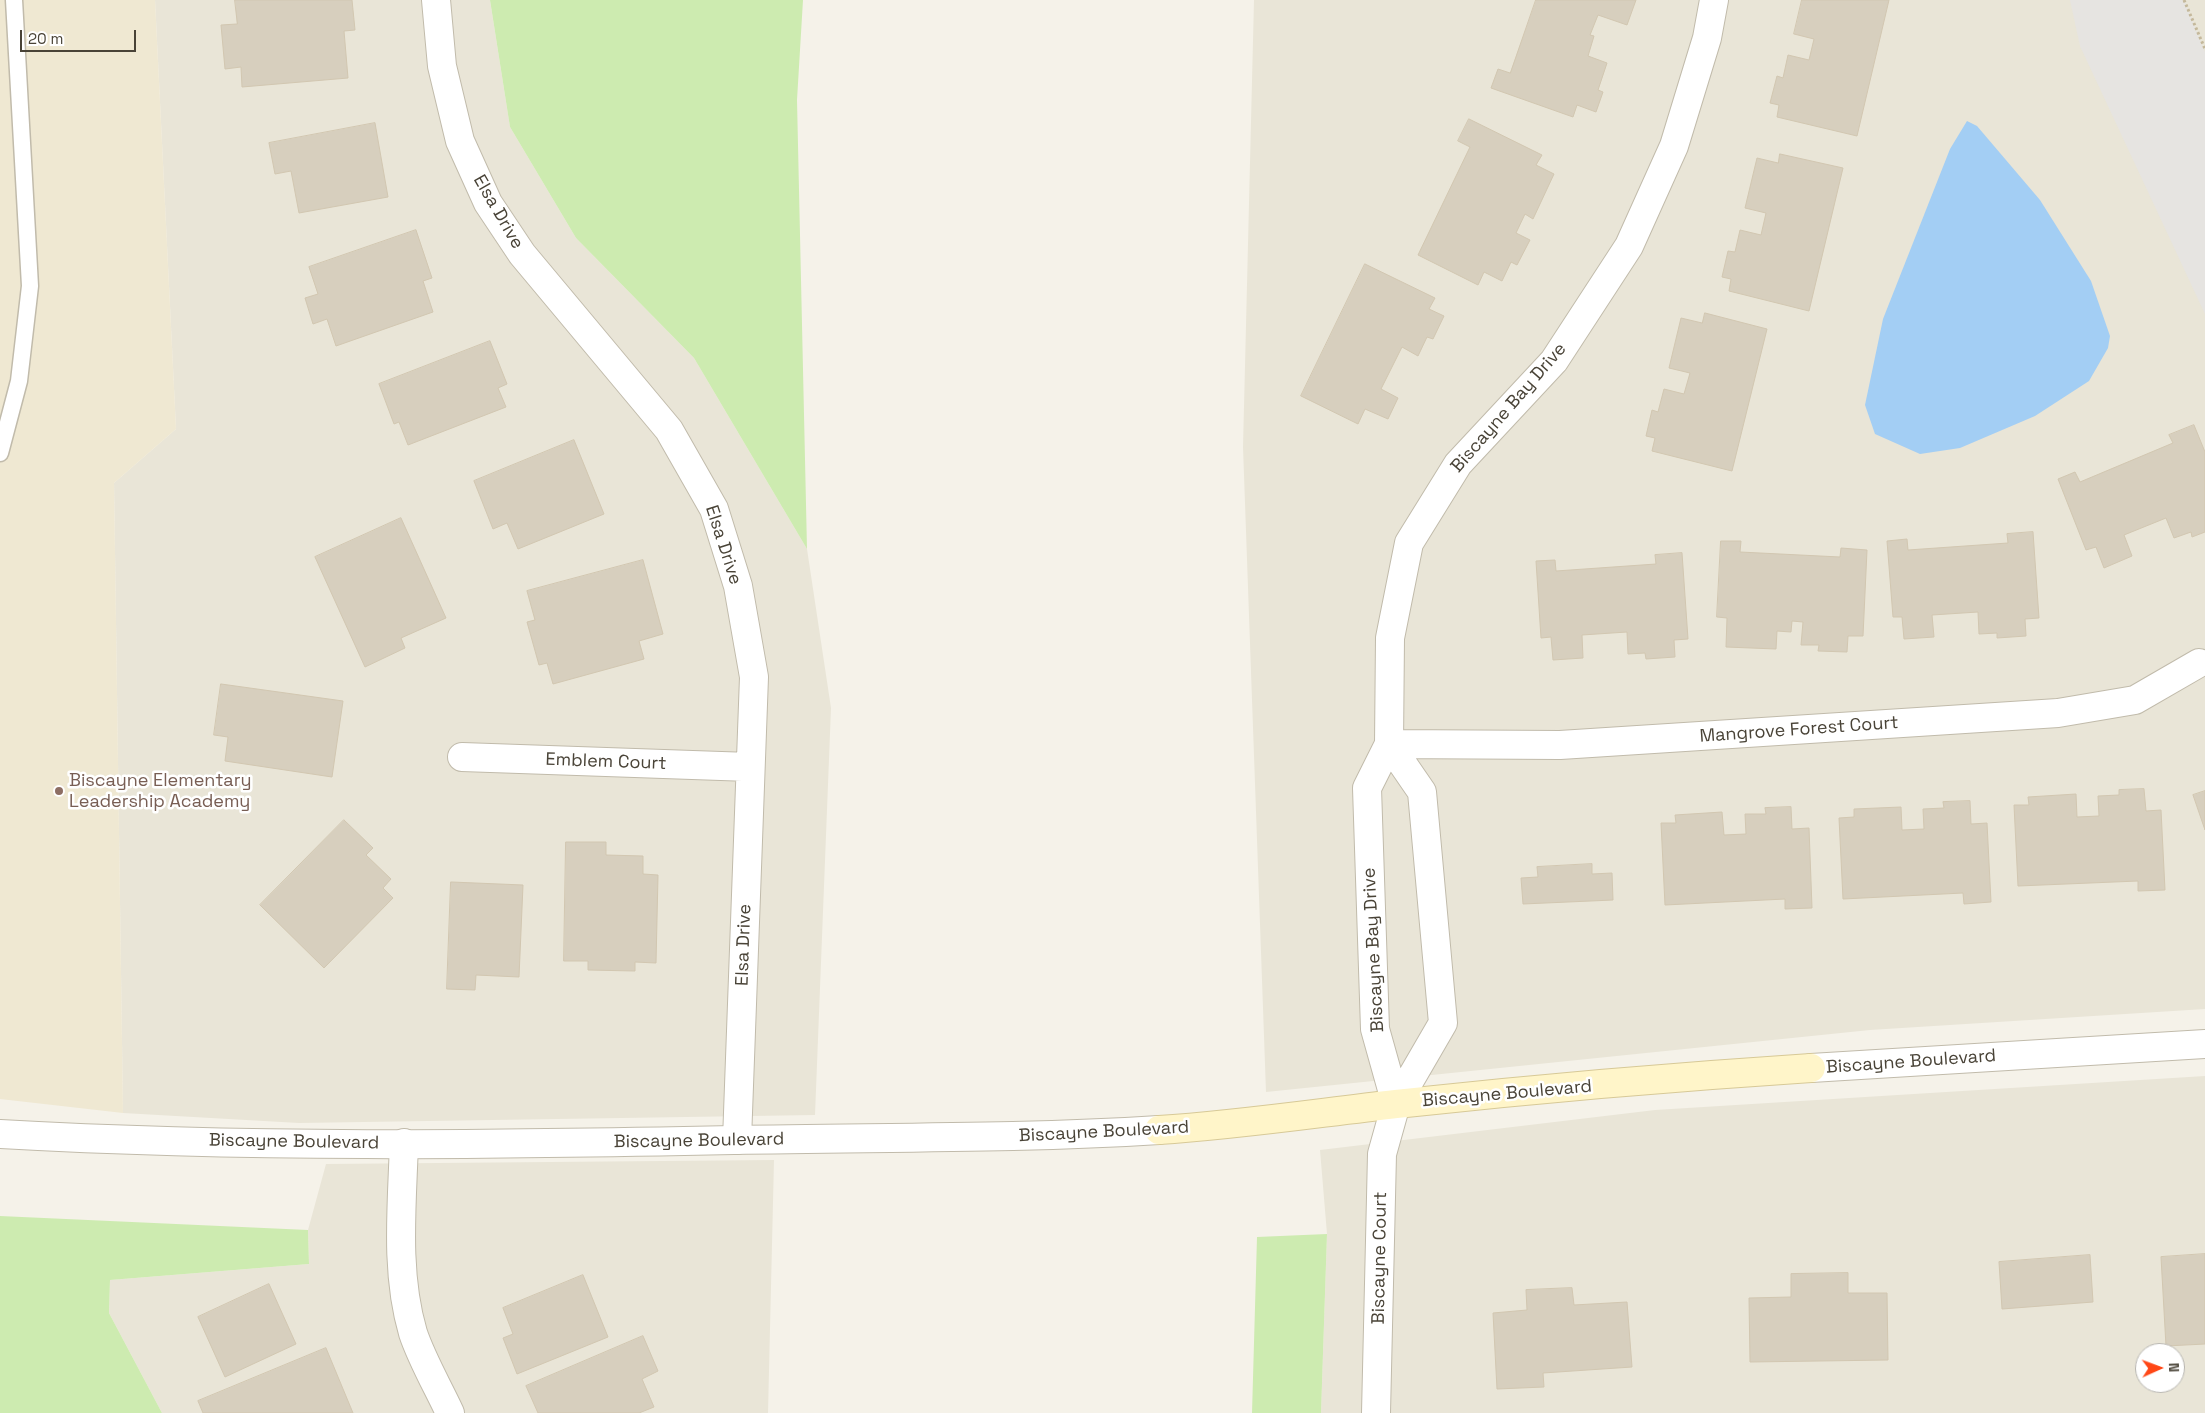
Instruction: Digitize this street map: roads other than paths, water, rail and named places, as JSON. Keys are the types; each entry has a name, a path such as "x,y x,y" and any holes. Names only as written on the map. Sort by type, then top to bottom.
{"main road":[{"name":"Biscayne Boulevard","path":"1159,1130 1218,1126 1396,1104 1708,1075 1811,1068"}],"street":[{"name":"Elsa Drive","path":"436,0 442,66 460,141 488,203 522,254 669,430 714,509 738,586 754,677 737,1140"},
{"name":"Biscayne Bay Drive","path":"1396,1104 1375,1029 1367,788 1389,744 1390,638 1409,543 1458,464 1554,361 1629,246 1674,146 1707,38 1714,0"},
{"name":"Mangrove Forest Court","path":"1389,744 1560,745 2058,713 2135,700 2199,663"},
{"path":"1389,744 1422,792 1443,1023 1396,1104"},
{"name":"Emblem Court","path":"462,757 750,767"},
{"name":"Biscayne Boulevard","path":"1811,1068 2205,1044"},
{"name":"Biscayne Court","path":"1376,1413 1382,1154 1396,1104"},
{"name":"Biscayne Boulevard","path":"0,1134 264,1143 593,1143 978,1138 1159,1130"},
{"path":"404,1143 402,1271 406,1300 414,1335 450,1413"}],"lane":[{"path":"0,453 19,381 30,286 14,0"}],"water":[{"path":"1967,121 1977,126 2040,200 2091,281 2110,336 2108,348 2089,381 2035,416 1960,448 1920,454 1875,434 1865,405 1883,319 1950,149"}],"place":[{"name":"Biscayne Elementary Leadership Academy","path":"59,791"}]}
